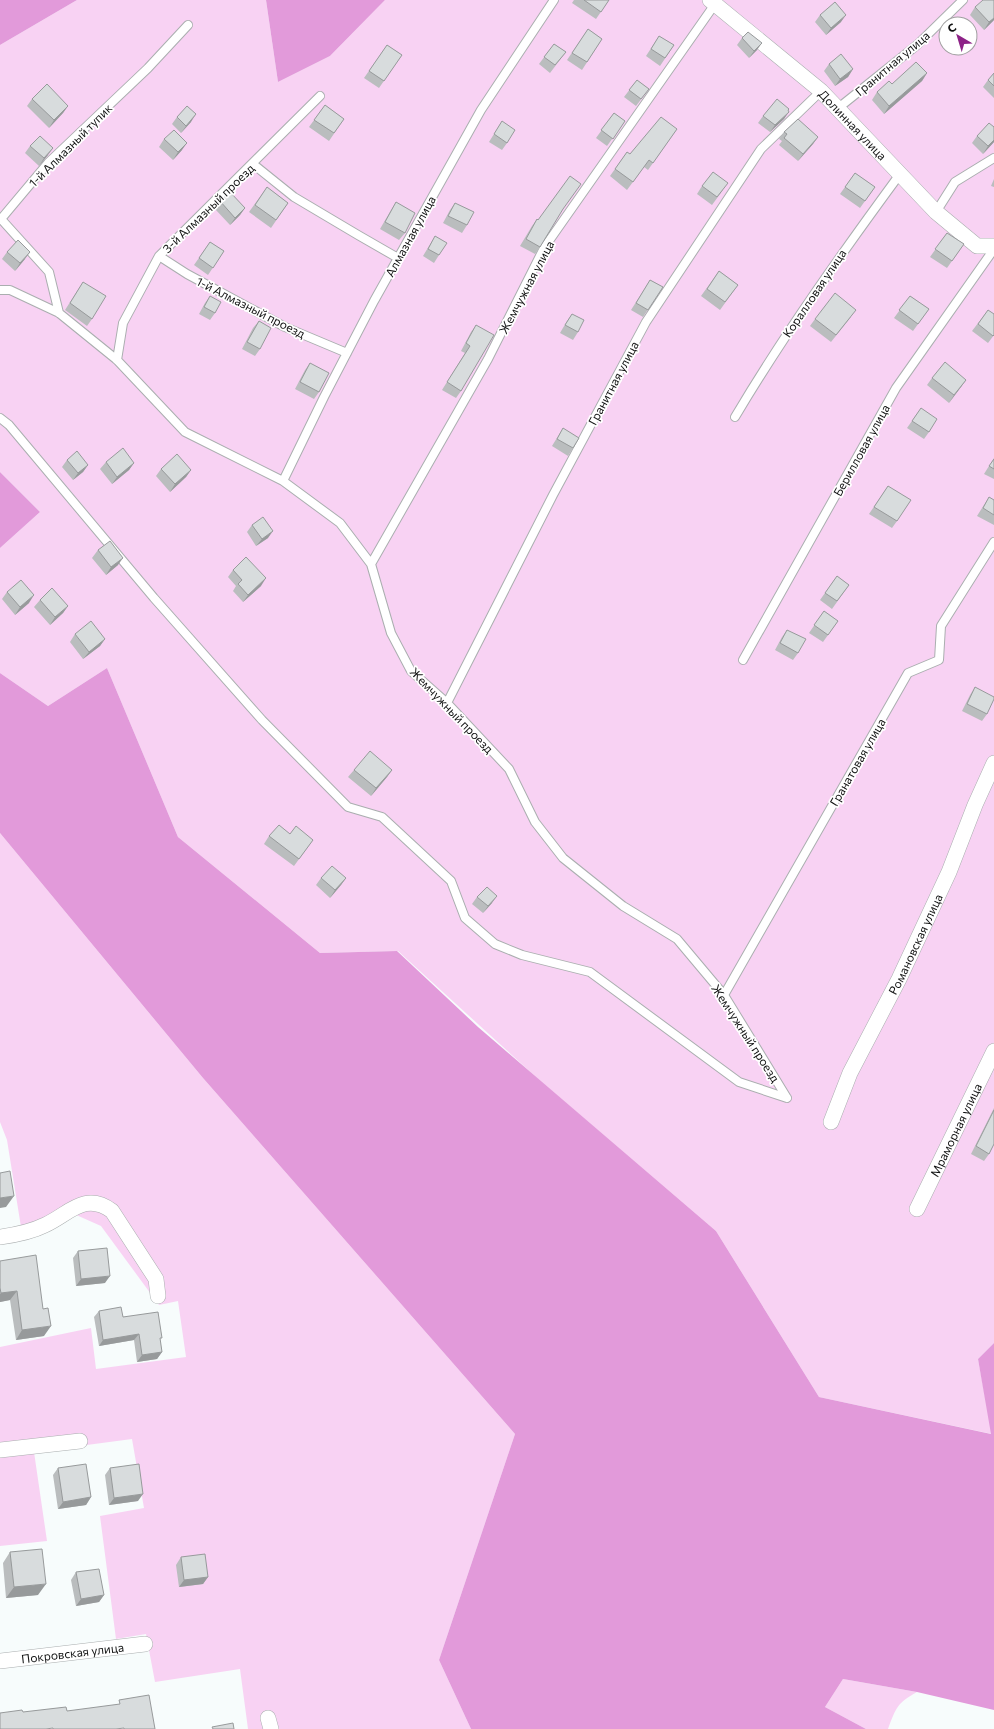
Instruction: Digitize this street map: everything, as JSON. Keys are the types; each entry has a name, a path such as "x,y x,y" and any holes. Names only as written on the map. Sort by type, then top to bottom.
{"street":[{"name":"Долинная улица","path":"712,2 822,91 837,109 936,212 977,246 994,248"},
{"name":"Романовская улица","path":"831,1122 850,1073 899,978 949,872 994,763"},
{"name":"Мраморная улица","path":"916,1209 994,1051"},
{"path":"0,1237 18,1235 45,1226 71,1209 91,1202 103,1204 112,1211 156,1279 158,1296"},
{"path":"0,1450 80,1440"},
{"name":"Покровская улица","path":"0,1661 144,1644"}],"lane":[{"name":"Алмазная улица","path":"283,481 347,353 398,258 481,110 554,0"},
{"name":"Гранитная улица","path":"837,109 917,45 963,0"},
{"name":"Жемчужная улица","path":"372,564 488,358 544,248 712,2"},
{"name":"1-й Алмазный тупик","path":"59,313 49,272 1,219 48,163 148,68 188,25"},
{"name":"Гранитная улица","path":"446,703 553,495 646,322 761,149 822,91"},
{"name":"3-й Алмазный проезд","path":"117,360 123,323 159,256 320,96"},
{"path":"936,212 955,182 994,158"},
{"path":"253,164 294,197 398,258"},
{"name":"Коралловая улица","path":"735,417 767,363 827,273 900,174"},
{"name":"Берилловая улица","path":"743,660 896,388 994,248"},
{"name":"1-й Алмазный проезд","path":"159,256 187,274 285,327 347,353"},
{"name":"Жемчужный проезд","path":"0,290 10,290 59,313 117,360 185,432 283,481 340,523 372,564 391,633 412,671 446,703 509,769 535,822 562,858 623,906 677,938 724,995 787,1098 739,1082 590,972 522,955 495,944 465,918 451,881 382,817 348,807 262,720 154,598 9,425 0,418"},
{"name":"Гранатовая улица","path":"724,995 908,673 939,660 941,626 994,542"}],"shaded area":[{"path":"0,0 77,0 0,45"},
{"path":"77,0 266,0 278,82 330,56 385,0 994,0 994,1343 978,1359 992,1434 819,1397 716,1231 537,1078 398,951 320,953 178,837 107,668 48,706 0,673 0,548 40,512 0,472 0,45"},
{"path":"266,0 385,0 330,56 278,82"},
{"path":"0,472 40,512 0,548"},
{"path":"107,668 178,837 320,953 397,951 478,1027 716,1231 819,1397 991,1434 978,1359 994,1343 994,1710 917,1692 843,1679 825,1707 866,1729 471,1729 439,1660 515,1434 203,1078 0,833 0,673 48,706"},
{"path":"0,833 203,1078 515,1434 439,1660 471,1729 248,1729 240,1669 155,1682 146,1634 116,1639 100,1516 144,1508 132,1439 34,1452 47,1541 0,1546 0,1347 91,1328 96,1369 186,1357 178,1301 159,1305 101,1226 74,1214 44,1220 21,1227 7,1140 0,1122"},
{"path":"843,1679 917,1692 901,1703 893,1716 888,1729 866,1729 825,1707"}],"building":[{"path":"584,0 609,0 601,12"},
{"path":"983,0 994,0 994,18 989,22 975,7"},
{"path":"835,2 846,15 831,28 820,15"},
{"path":"588,29 602,39 587,62 572,53"},
{"path":"748,32 762,43 754,51 742,38"},
{"path":"659,36 674,45 665,58 651,49"},
{"path":"554,44 566,52 555,65 544,57"},
{"path":"387,45 402,55 384,81 369,71"},
{"path":"841,54 853,69 840,79 829,64"},
{"path":"916,62 927,73 889,106 877,92 889,81 892,84"},
{"path":"994,73 994,86 988,80"},
{"path":"637,80 649,89 641,99 629,90"},
{"path":"47,84 68,106 54,120 32,99"},
{"path":"777,99 789,109 789,112 775,125 763,116"},
{"path":"325,105 344,119 334,133 314,120"},
{"path":"187,106 196,114 186,126 177,117"},
{"path":"614,113 625,121 613,139 601,130"},
{"path":"661,117 677,129 653,163 649,160 633,182 615,169 627,152 630,154"},
{"path":"798,119 818,137 803,154 784,138 787,134 784,132"},
{"path":"502,121 515,130 507,143 494,134"},
{"path":"989,123 994,127 994,140 988,146 977,136"},
{"path":"174,130 187,143 178,152 164,139"},
{"path":"40,136 53,148 44,158 30,146"},
{"path":"713,172 728,183 717,197 702,186"},
{"path":"855,173 875,187 865,201 845,187"},
{"path":"570,176 581,184 563,209 540,247 526,239 537,219 538,220"},
{"path":"267,187 288,203 276,220 255,205"},
{"path":"230,192 245,208 235,218 220,201"},
{"path":"396,202 415,213 405,233 385,222"},
{"path":"455,203 474,212 467,225 448,216"},
{"path":"947,233 964,244 952,261 935,249"},
{"path":"435,236 447,243 439,255 428,249"},
{"path":"18,240 30,252 20,263 7,252"},
{"path":"210,242 224,251 213,268 199,258"},
{"path":"719,271 738,285 725,302 707,289"},
{"path":"650,280 663,287 648,310 636,303"},
{"path":"83,282 106,296 92,319 70,303"},
{"path":"835,293 856,310 836,335 815,319"},
{"path":"210,296 221,302 215,313 204,307"},
{"path":"910,296 929,309 918,324 899,310"},
{"path":"988,310 994,314 993,336 978,324"},
{"path":"572,314 584,320 578,332 565,325"},
{"path":"259,321 271,328 260,349 247,342"},
{"path":"476,325 494,335 461,391 447,382 470,346 466,343"},
{"path":"945,362 966,380 954,395 932,378"},
{"path":"310,363 329,373 319,392 300,382"},
{"path":"921,408 937,419 929,432 912,421"},
{"path":"563,428 579,438 573,448 557,439"},
{"path":"123,448 134,463 117,477 106,462"},
{"path":"77,451 88,465 78,473 67,460"},
{"path":"177,454 191,470 175,484 161,469"},
{"path":"994,459 994,469 989,466"},
{"path":"888,486 911,500 897,521 874,507"},
{"path":"989,497 994,500 994,515 983,508"},
{"path":"263,517 273,531 262,539 252,525"},
{"path":"110,541 123,558 111,567 98,550"},
{"path":"246,557 266,578 248,595 238,584 242,580 233,570"},
{"path":"837,576 849,585 837,601 825,593"},
{"path":"21,580 34,595 20,607 7,592"},
{"path":"52,588 68,606 55,617 40,600"},
{"path":"824,611 838,621 828,635 814,625"},
{"path":"91,621 105,639 89,652 75,634"},
{"path":"787,630 806,639 798,653 780,643"},
{"path":"975,687 994,697 987,714 967,704"},
{"path":"370,751 392,770 376,788 354,770"},
{"path":"279,825 290,834 296,826 313,840 299,859 269,836"},
{"path":"332,866 346,878 335,890 321,878"},
{"path":"487,887 497,896 488,906 477,897"},
{"path":"994,1110 994,1144 989,1154 976,1146"},
{"path":"10,1171 14,1196 0,1198 0,1173"},
{"path":"107,1248 110,1276 81,1279 78,1251"},
{"path":"36,1255 43,1309 48,1308 51,1326 22,1330 17,1291 1,1293 0,1261"},
{"path":"121,1307 123,1317 158,1312 162,1338 160,1338 162,1352 142,1355 139,1334 103,1340 99,1311"},
{"path":"86,1464 91,1497 63,1502 58,1468"},
{"path":"139,1464 143,1494 114,1498 110,1468"},
{"path":"42,1549 46,1584 14,1587 10,1552"},
{"path":"205,1554 208,1577 184,1580 181,1557"},
{"path":"99,1569 104,1595 81,1599 76,1572"},
{"path":"149,1695 155,1729 0,1729 0,1713 66,1707 67,1711 120,1704 119,1700"},
{"path":"233,1723 234,1729 213,1729 212,1727"}]}
